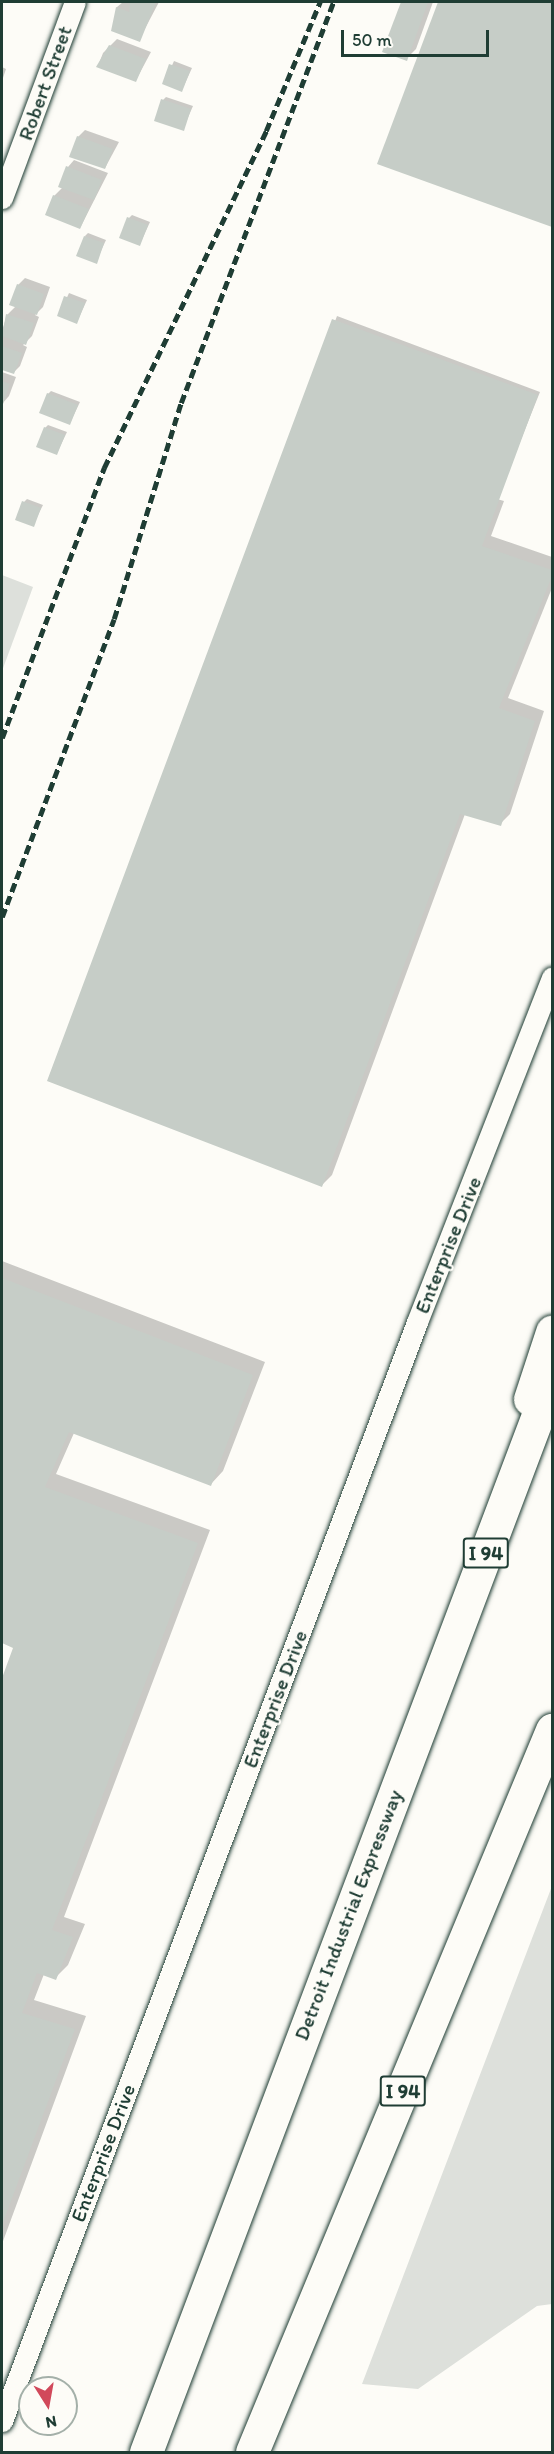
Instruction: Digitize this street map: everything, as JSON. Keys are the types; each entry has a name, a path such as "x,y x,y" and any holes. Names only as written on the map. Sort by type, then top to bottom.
{"highway":[{"path":"419,1727 552,1332"},
{"name":"Detroit Industrial Expressway","path":"146,2452 552,1378"},
{"name":"I 94","path":"252,2452 552,1730"}],"street":[{"name":"Robert Street","path":"2,198 75,2"},
{"name":"Enterprise Drive","path":"2,2421 417,1322 552,978"}],"shaded area":[{"path":"2,575 33,587 2,671"},
{"path":"552,1886 552,2304 537,2306 418,2389 362,2384"}],"building":[{"path":"130,2 156,2 140,42 111,31 116,7 129,12"},
{"path":"401,2 428,2 407,61 382,52"},
{"path":"438,2 552,2 552,227 377,164"},
{"path":"109,45 146,59 136,82 96,67"},
{"path":"169,64 190,71 182,92 162,84"},
{"path":"161,99 191,109 184,131 154,121"},
{"path":"77,136 113,149 105,169 69,157"},
{"path":"66,166 102,180 94,200 58,187"},
{"path":"53,195 89,209 80,229 45,215"},
{"path":"127,217 148,225 140,246 119,238"},
{"path":"84,236 104,243 97,264 76,256"},
{"path":"17,284 44,294 37,315 9,305"},
{"path":"64,296 85,303 77,324 57,316"},
{"path":"6,314 34,323 26,345 2,336"},
{"path":"332,319 538,395 482,546 552,570 552,576 499,708 535,721 501,826 460,814 322,1187 47,1081"},
{"path":"2,346 22,353 14,374 2,370"},
{"path":"2,381 10,384 2,407"},
{"path":"47,393 78,405 70,425 39,413"},
{"path":"44,427 65,435 57,455 36,447"},
{"path":"22,501 41,508 34,527 15,520"},
{"path":"2,1278 253,1375 211,1486 69,1432 45,1487 198,1543 52,1930 73,1937 56,1980 37,1973 22,2013 75,2029 2,2225 2,1678 13,1648 2,1643"}],"railway":[{"path":"2,738 104,468 266,131 320,2"},
{"path":"2,917 114,619 181,403 333,2"}]}
